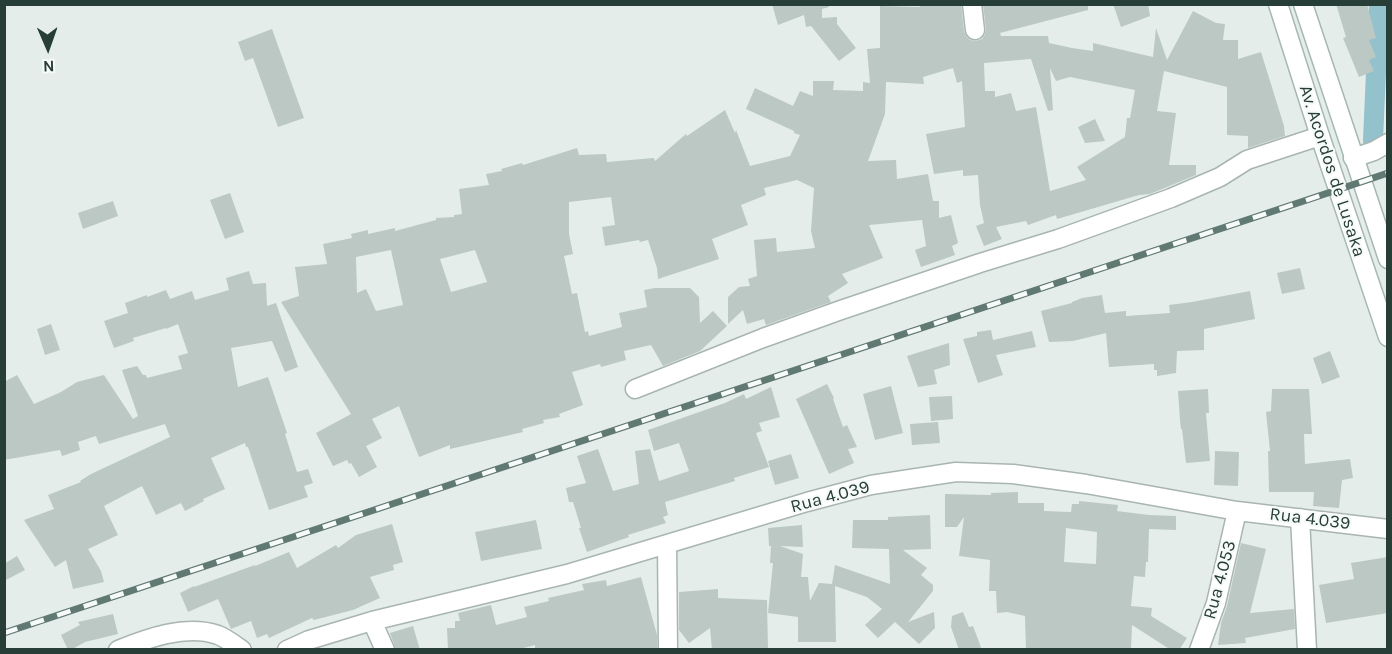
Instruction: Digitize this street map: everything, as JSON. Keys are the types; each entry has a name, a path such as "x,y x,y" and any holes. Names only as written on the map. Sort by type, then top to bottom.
{"street":[{"path":"972,4 975,30"},
{"name":"Av. Acordos de Lusaka","path":"1278,4 1388,337"},
{"name":"Av. Acordos de Lusaka","path":"1303,4 1388,259"},
{"path":"635,389 830,314 1058,239 1171,198 1220,177 1247,160 1320,136"},
{"path":"1353,158 1374,151 1388,143"},
{"name":"Rua 4.039","path":"287,650 309,640 372,621 567,574 807,501 871,485 956,472 1013,474 1086,484 1237,511 1388,529"},
{"name":"Rua 4.053","path":"1199,650 1216,603 1237,511"},
{"path":"1300,518 1307,650"},
{"path":"667,544 668,650"},
{"path":"372,621 385,650"},
{"path":"118,650 164,634 192,631 219,635 242,650"}],"building":[{"path":"772,4 829,4 829,7 822,9 822,18 837,17 837,24 856,48 839,61 811,26 806,27 804,15 778,25"},
{"path":"919,4 961,4 966,36 976,41 982,39 986,29 983,4 1088,4 1088,10 1000,33 1001,36 1048,36 1049,43 1072,48 1093,51 1093,43 1153,57 1156,28 1167,60 1193,11 1216,23 1225,24 1223,40 1238,40 1238,59 1261,52 1285,136 1248,148 1248,136 1227,135 1227,87 1164,71 1157,111 1176,113 1169,165 1196,165 1196,175 1150,194 1139,195 1057,219 1056,215 1028,225 1026,221 996,227 1002,239 984,246 976,226 984,223 978,175 963,176 963,170 934,174 926,134 965,127 962,81 957,83 953,68 923,77 924,84 886,82 885,114 868,161 896,160 897,179 928,174 933,201 939,201 939,218 951,215 958,243 952,246 955,255 921,267 915,250 926,246 922,220 869,225 883,258 842,274 848,283 828,296 831,302 766,325 764,319 747,324 743,310 728,324 728,297 739,287 750,286 748,279 757,276 754,240 776,238 777,252 815,248 811,231 814,188 797,180 764,188 766,195 741,205 748,225 712,239 719,259 658,279 648,240 605,246 602,227 615,225 611,197 569,202 569,234 573,254 564,256 572,294 577,293 585,332 588,331 589,336 622,327 619,313 647,307 644,290 655,288 690,288 699,297 700,323 713,311 727,326 700,351 663,366 651,345 624,351 626,360 572,372 583,405 559,414 560,417 543,420 544,423 522,429 523,432 450,449 450,445 419,457 399,406 372,419 382,438 366,446 377,467 359,477 347,460 333,466 316,433 351,414 281,302 299,296 295,267 327,264 323,244 352,238 351,234 368,230 368,234 395,228 395,231 436,220 436,218 462,214 459,189 489,185 486,174 577,148 579,155 606,154 607,162 654,158 655,161 686,134 687,136 725,110 735,133 736,130 750,166 790,156 800,135 746,109 755,88 793,106 800,91 813,96 813,81 834,81 833,90 863,91 863,82 870,83 867,49 880,48 880,6 920,7","holes":["1031,59 1048,111 1053,110 1050,68 1056,81 1070,77 1135,90 1130,118 1127,118 1125,137 1077,167 1086,180 1050,191 1036,107 1016,111 1011,93 995,97 995,91 985,91 984,63","391,250 403,305 376,311 366,289 357,293 356,257","475,250 487,282 451,292 440,259"]},
{"path":"1113,4 1148,4 1150,16 1121,27"},
{"path":"1336,4 1367,4 1376,38 1369,40 1376,57 1369,60 1374,71 1359,77 1343,38 1346,37"},
{"path":"272,29 304,118 278,127 253,58 245,61 238,42"},
{"path":"1095,119 1105,141 1085,143 1078,127"},
{"path":"230,193 244,232 225,239 210,200"},
{"path":"113,201 118,216 83,229 78,213"},
{"path":"1300,268 1305,289 1282,294 1277,273"},
{"path":"249,271 253,284 266,283 267,306 276,303 298,367 285,372 272,341 231,348 238,387 268,377 287,433 285,434 297,472 308,469 313,483 304,486 308,497 269,510 245,443 211,458 225,489 203,499 204,501 185,511 181,503 156,515 142,486 104,506 118,535 88,549 101,571 104,582 73,589 66,560 55,567 24,520 54,509 48,495 81,482 91,474 170,437 165,424 99,444 96,436 78,442 80,450 62,456 60,450 4,460 4,382 17,375 34,404 77,382 104,375 133,419 138,416 122,370 137,366 147,378 182,369 178,356 188,353 178,324 133,338 134,341 114,348 104,321 128,313 125,303 166,290 170,299 192,291 195,300 229,290 226,278"},
{"path":"1250,291 1255,319 1204,329 1204,350 1177,351 1176,373 1157,376 1154,364 1109,367 1106,333 1073,341 1049,342 1041,311 1082,298 1102,295 1105,313 1126,311 1126,316 1170,313 1169,305"},
{"path":"51,324 60,350 45,355 37,329"},
{"path":"991,330 993,340 1032,331 1036,347 996,355 1003,375 978,383 963,339 977,336 977,332"},
{"path":"949,343 950,365 934,370 937,384 918,387 907,356"},
{"path":"1330,351 1340,377 1322,384 1313,358"},
{"path":"827,384 843,427 847,425 857,447 848,449 854,463 829,474 796,399"},
{"path":"891,386 903,433 875,440 863,394"},
{"path":"771,387 780,417 759,423 762,431 756,433 769,467 734,478 735,481 665,502 668,515 663,517 666,523 628,535 629,537 587,552 573,502 569,502 566,488 586,483 577,456 598,449 613,491 639,484 635,451 650,449 659,481 689,471 679,443 654,451 648,430 744,394 746,399"},
{"path":"1208,389 1209,413 1206,413 1210,461 1186,463 1178,391"},
{"path":"1272,389 1309,389 1312,434 1304,434 1305,464 1350,459 1353,478 1342,480 1339,508 1313,506 1314,492 1269,492 1268,451 1270,451 1266,412 1271,411"},
{"path":"952,396 953,419 931,421 929,397"},
{"path":"938,422 940,443 912,445 910,424"},
{"path":"1215,451 1239,452 1238,486 1214,485"},
{"path":"791,454 799,478 775,485 768,461"},
{"path":"1018,492 1018,503 1044,503 1044,511 1071,512 1072,504 1079,504 1079,501 1118,505 1117,511 1176,516 1176,530 1149,529 1145,577 1134,576 1131,606 1152,608 1151,616 1187,638 1179,650 1171,650 1132,625 1131,650 1026,650 1025,616 1007,612 997,613 996,591 989,591 990,560 959,556 964,517 957,527 945,527 945,494 991,495 991,493","holes":["1066,528 1097,532 1096,564 1064,562"]},
{"path":"930,515 931,549 903,550 927,568 921,575 933,585 933,591 908,622 934,612 935,628 919,644 895,622 878,638 865,625 882,609 867,597 835,586 836,642 798,642 798,617 768,613 773,563 770,563 771,546 769,546 768,528 802,525 803,547 780,546 803,554 801,577 808,577 810,601 819,583 832,584 835,565 890,584 889,549 852,548 853,520 888,520 888,517"},
{"path":"536,520 542,549 481,561 475,532"},
{"path":"392,524 403,562 393,565 394,570 370,577 380,598 353,610 314,620 312,618 269,638 267,634 257,638 251,621 231,629 218,599 188,612 180,593 289,552 297,568 336,545 338,548 356,535"},
{"path":"1241,543 1266,549 1250,613 1294,609 1295,629 1245,638 1246,643 1218,645 1221,623"},
{"path":"17,556 25,570 4,581 4,564"},
{"path":"1388,557 1388,613 1326,623 1319,585 1354,579 1351,563"},
{"path":"641,577 657,635 657,650 535,650 535,645 516,650 448,650 447,628 455,628 455,621 460,621 458,613 491,605 496,625 527,617 524,607 549,601 548,598 584,590 582,584 606,580 607,586"},
{"path":"718,589 718,598 767,600 768,650 712,650 710,628 689,643 679,630 679,592"},
{"path":"963,612 969,627 973,626 982,650 959,650 951,627 952,616"},
{"path":"113,614 118,634 85,642 68,650 61,635 80,625 78,622"},
{"path":"413,626 420,650 396,650 390,633"}],"waterway":[{"path":"1379,4 1373,140 1382,145"}],"railway":[{"path":"4,633 1388,173"}]}
